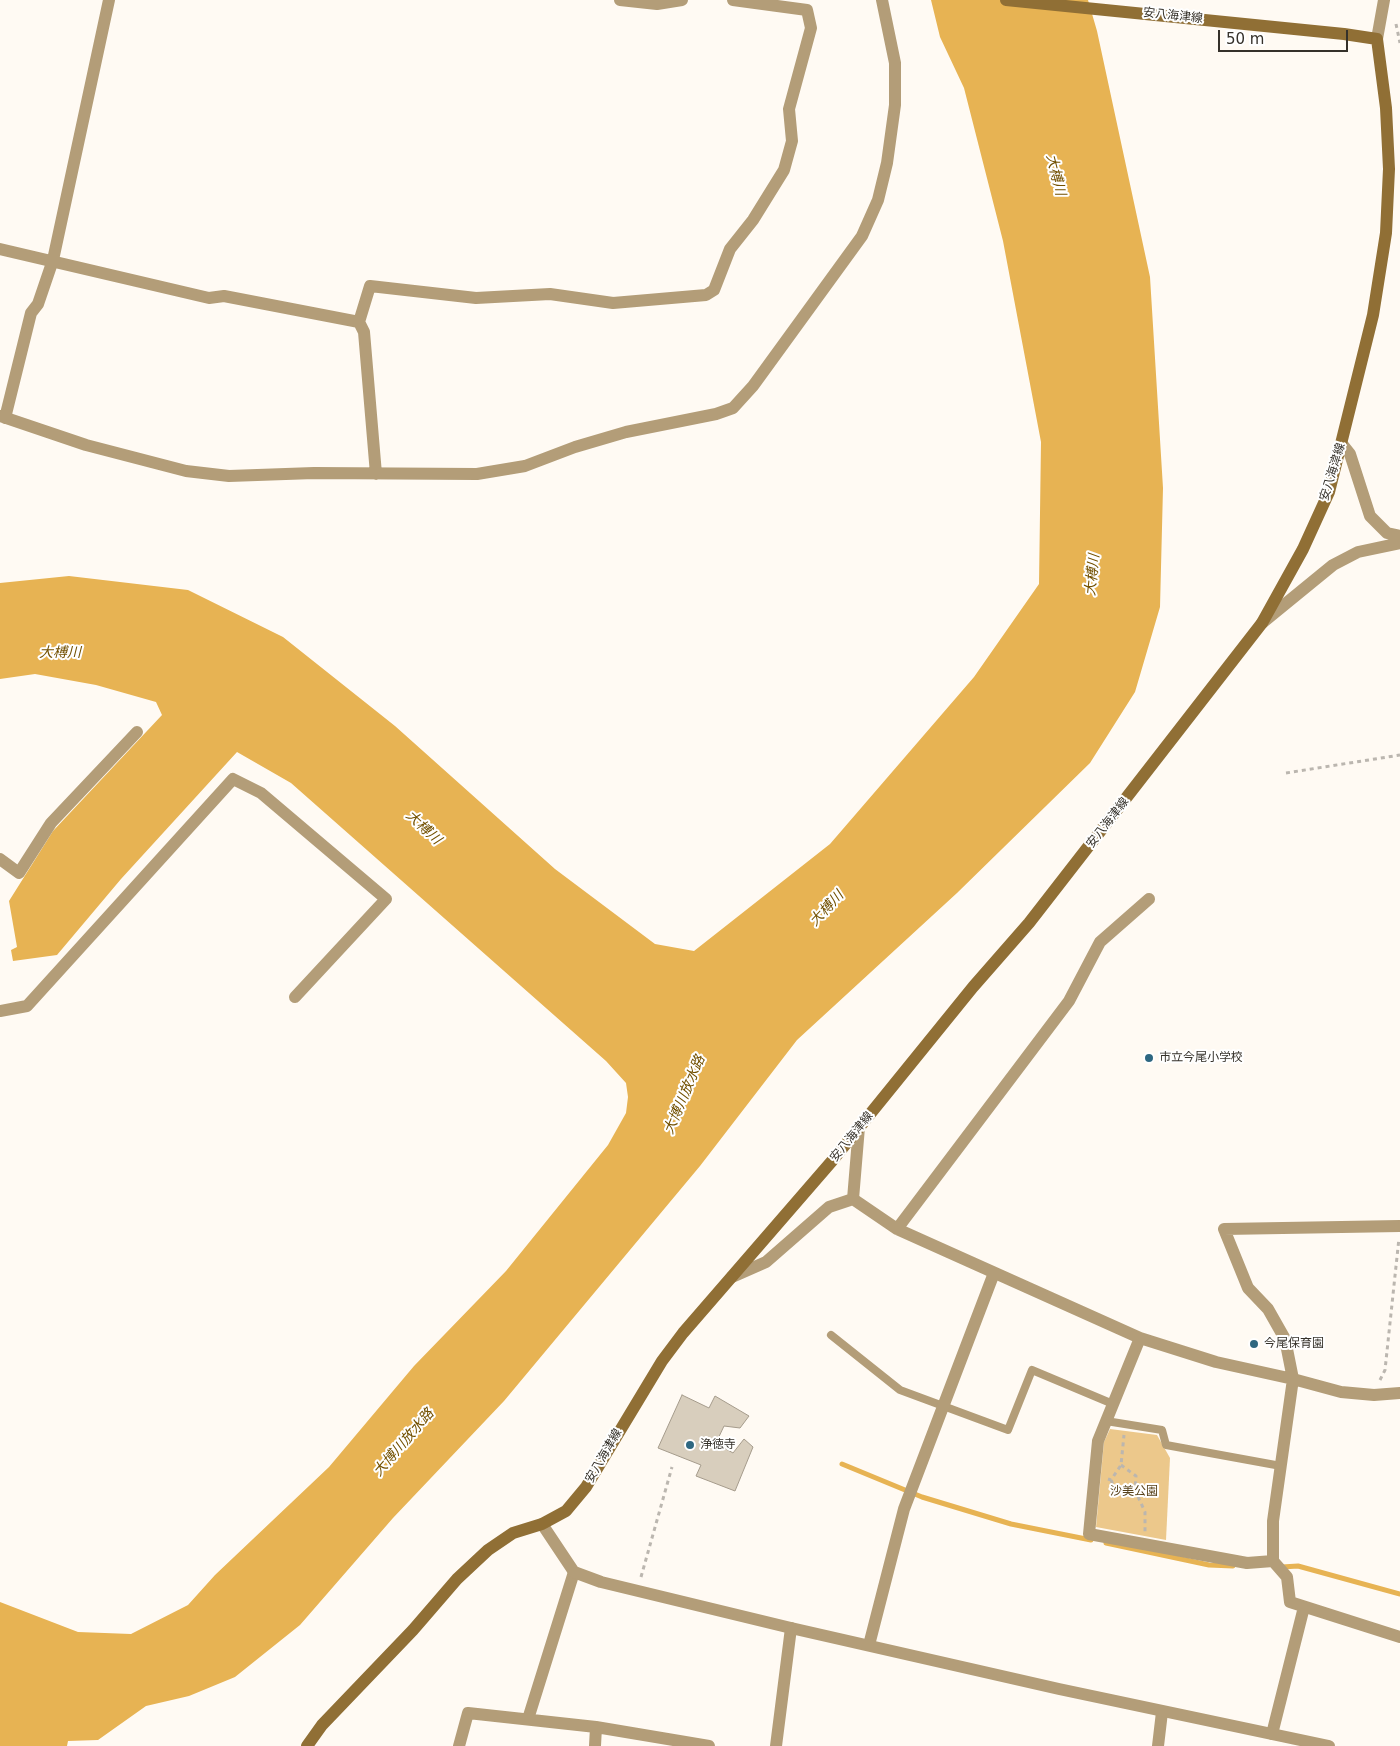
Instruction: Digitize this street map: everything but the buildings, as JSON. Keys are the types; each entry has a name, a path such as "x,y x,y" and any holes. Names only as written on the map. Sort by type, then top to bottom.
{"main road":[{"name":"安八海津線","path":"307,1746 322,1725 413,1630 457,1579 488,1550 513,1533 542,1524 566,1511 586,1487 662,1361 683,1333 859,1127 973,987 1028,923 1262,623 1303,550 1329,492 1373,315 1386,234 1389,169 1386,108 1377,39 1344,34 1006,0"}],"street":[{"path":"109,0 53,260 38,304 31,313 3,417 86,445 186,471 229,476 477,474 525,466 574,447 626,432 716,414 733,408 752,386 862,236 878,200 887,163 895,105 895,63 882,0"},
{"path":"620,0 658,4 682,0"},
{"path":"376,474 364,332 359,322 370,286 476,298 550,294 613,303 706,295 714,290 730,249 753,220 784,170 792,141 789,109 810,28 807,10 732,0"},
{"path":"1377,39 1384,0"},
{"path":"0,249 209,298 224,296 359,322"},
{"path":"1342,444 1350,454 1370,516 1387,533 1400,536"},
{"path":"1262,623 1333,565 1358,552 1400,543"},
{"path":"0,859 19,873 52,823 137,732"},
{"path":"0,1011 27,1006 233,778 261,793 386,899 295,997"},
{"path":"897,1229 1069,1001 1100,942 1149,899"},
{"path":"853,1199 859,1127"},
{"path":"853,1199 897,1229 1140,1338 1216,1362 1293,1379 1340,1392 1374,1395 1400,1393"},
{"path":"732,1277 766,1262 829,1207 853,1199"},
{"path":"1400,1226 1224,1229 1248,1288 1268,1309 1285,1339 1293,1379 1273,1521 1273,1561 1287,1578 1290,1602 1400,1637"},
{"path":"868,1645 904,1509 994,1273"},
{"path":"1140,1338 1098,1441 1090,1534 1247,1563 1273,1561"},
{"path":"542,1524 574,1572 601,1582 791,1628 1162,1712 1329,1746"},
{"path":"528,1720 574,1572"},
{"path":"1272,1734 1304,1607"},
{"path":"776,1746 791,1628"},
{"path":"1158,1746 1162,1712"},
{"path":"459,1746 468,1713 596,1728 709,1746"},
{"path":"595,1746 596,1728"}],"lane":[{"path":"831,1335 900,1390 1008,1430 1032,1370 1113,1404"},
{"path":"1106,1421 1162,1430 1166,1445 1281,1466"}],"path":[{"path":"1286,773 1400,755"},
{"path":"1374,1395 1385,1370 1400,1230"},
{"path":"1110,1480 1121,1465 1125,1424"},
{"path":"1121,1465 1136,1476 1135,1490 1145,1512 1145,1544"},
{"path":"637,1591 672,1467"},
{"path":"1095,1478 1110,1480"},
{"path":"1110,1480 1114,1488 1135,1490"}],"green space":[{"name":"沙美公園","path":"1110,1429 1157,1435 1170,1458 1166,1540 1096,1527 1104,1442"}],"water":[{"path":"931,0 1088,0 1097,31 1150,277 1163,488 1160,607 1135,692 1090,763 957,893 797,1040 700,1166 504,1401 393,1518 300,1625 235,1677 189,1696 146,1706 98,1740 68,1741 67,1746 0,1746 0,1602 78,1632 131,1634 188,1605 215,1575 329,1467 414,1366 506,1271 608,1145 626,1113 628,1097 626,1083 606,1061 291,783 237,752 121,879 57,955 13,961 11,950 17,947 9,901 53,831 162,715 156,702 96,685 35,674 0,679 0,583 69,576 188,590 283,637 395,726 555,869 655,944 694,951 830,844 974,677 1039,584 1041,442 1003,241 964,88 940,37"}],"waterway":[{"path":"842,1464 922,1497 1011,1524 1091,1540"},
{"path":"1106,1543 1209,1565 1233,1566"},
{"path":"1282,1567 1298,1566 1400,1594"}],"place":[{"name":"市立今尾小学校","path":"1149,1058"},
{"name":"今尾保育園","path":"1254,1344"},
{"name":"浄徳寺","path":"690,1445"}],"water label":[{"name":"大榑川","path":"1055,175"},
{"name":"大榑川","path":"1093,575"},
{"name":"大榑川","path":"60,653"},
{"name":"大榑川","path":"423,828"},
{"name":"大榑川","path":"827,909"},
{"name":"大博川放水路","path":"685,1095"},
{"name":"大博川放水路","path":"404,1443"}]}
